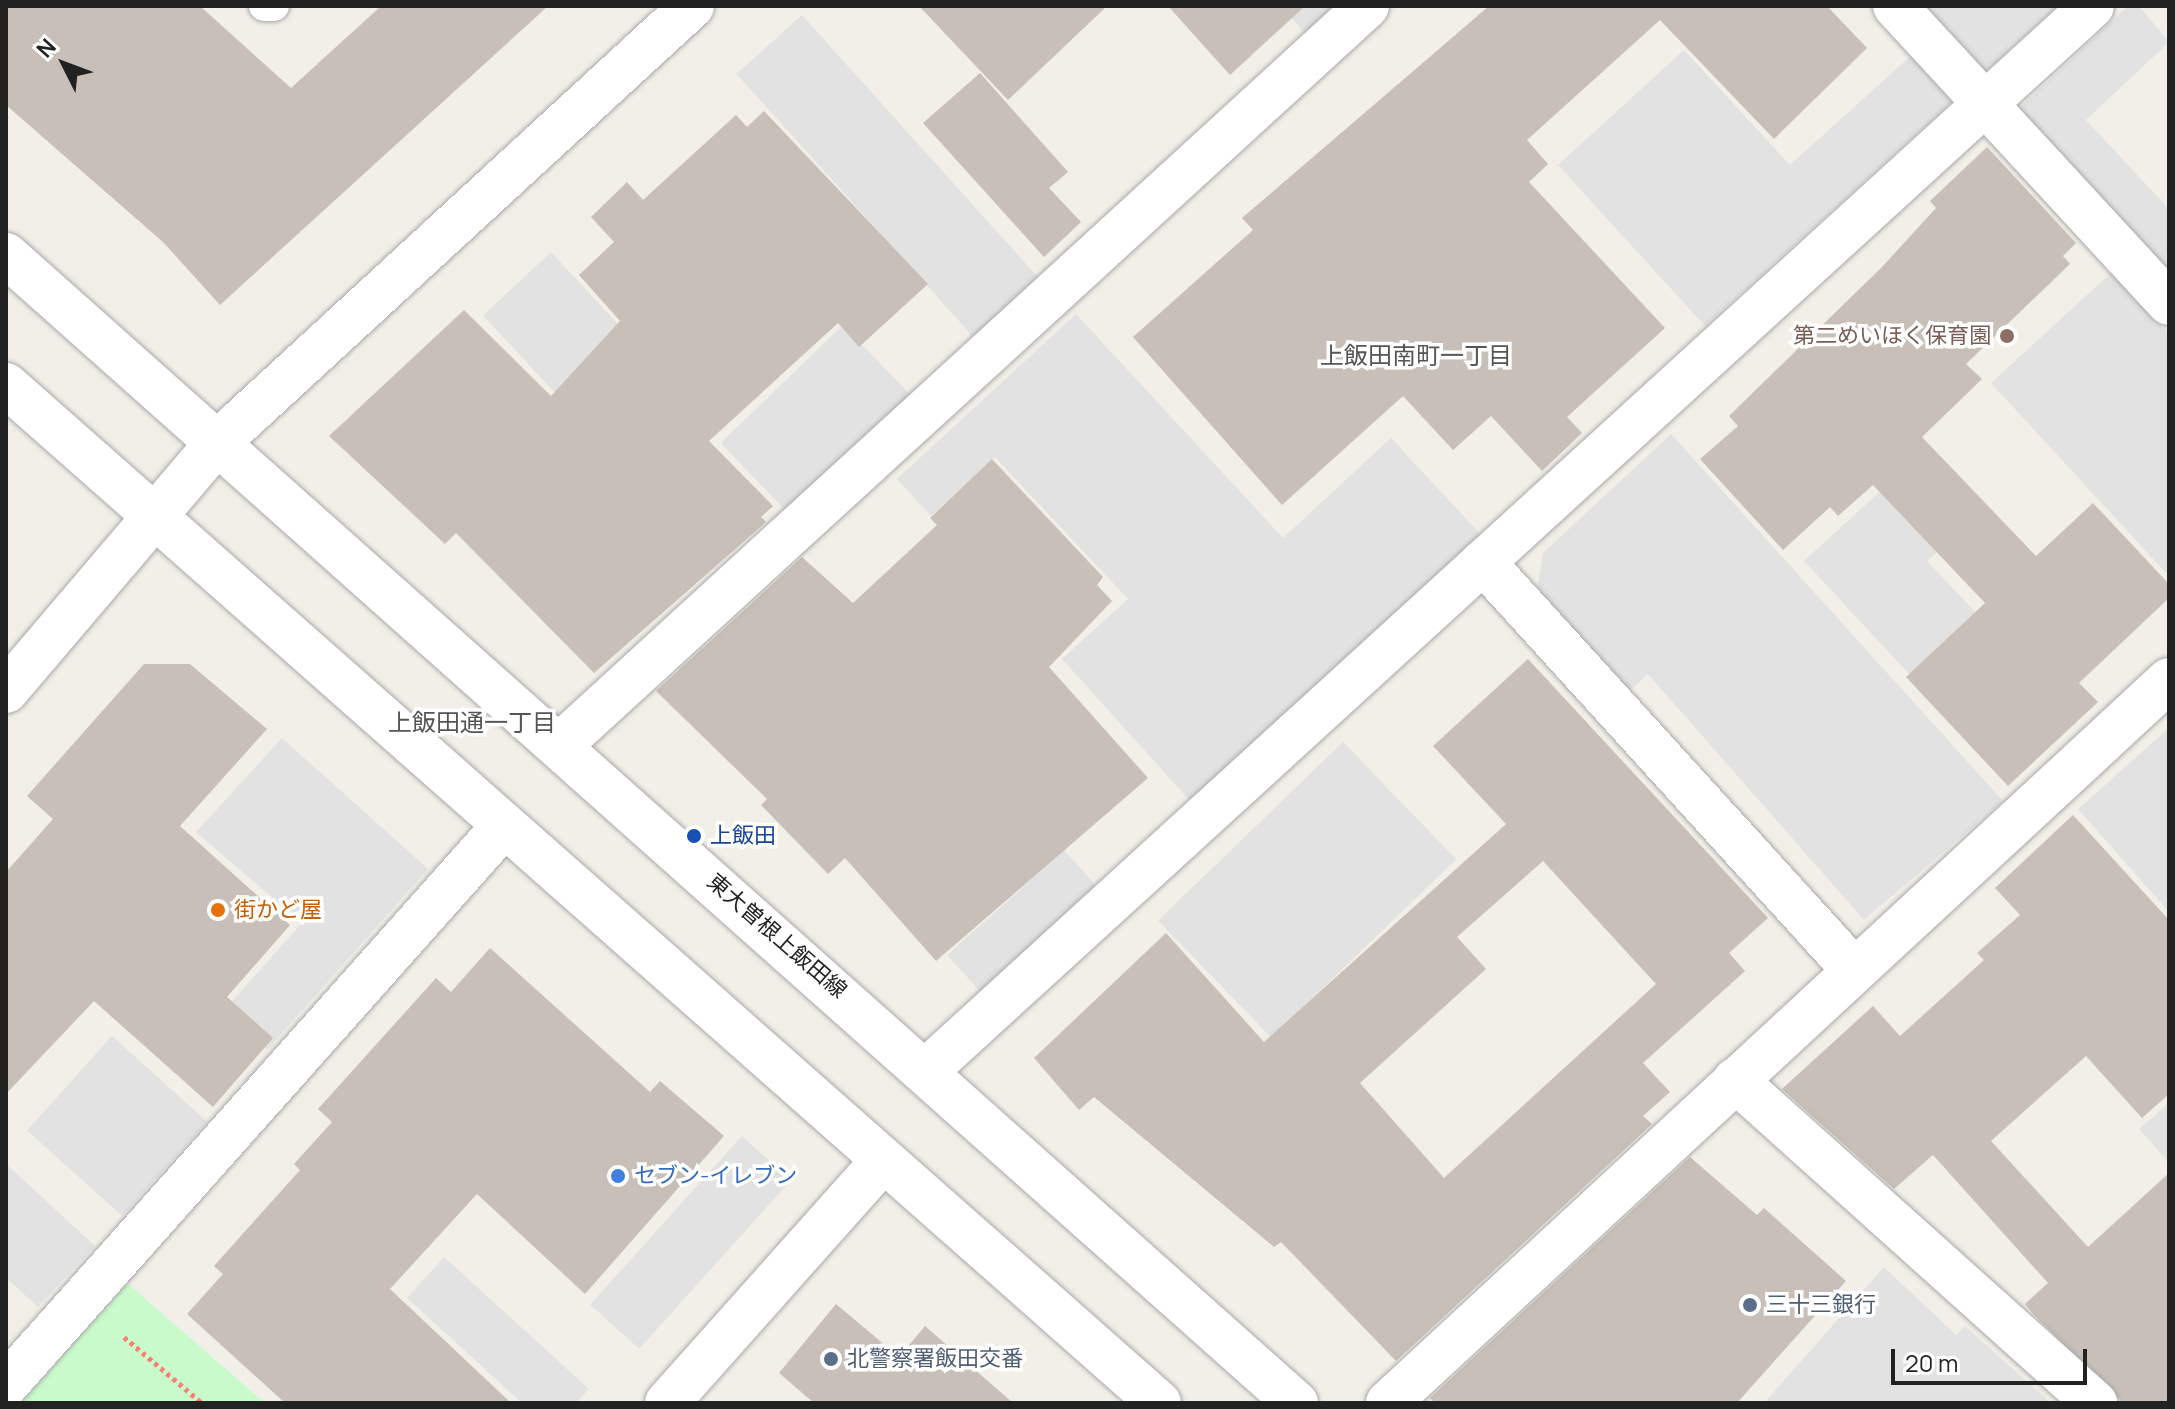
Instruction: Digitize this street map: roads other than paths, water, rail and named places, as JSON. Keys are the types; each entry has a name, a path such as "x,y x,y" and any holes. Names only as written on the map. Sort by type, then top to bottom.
{"street":[{"path":"6,691 155,520 216,444 692,6"},
{"path":"560,745 1367,6"},
{"path":"1895,6 2169,303"},
{"path":"928,1069 2092,6"},
{"name":"東大曽根上飯田線","path":"6,255 216,444 928,1069 1296,1403"},
{"path":"6,385 502,828 1159,1403"},
{"path":"1483,562 1854,970"},
{"path":"1388,1403 2169,680"},
{"path":"6,1385 502,828"},
{"path":"1735,1080 2095,1403"},
{"path":"667,1403 882,1162"}],"lane":[{"path":"264,6 274,6"}],"place":[{"name":"第二めいほく保育園","path":"2007,336"},
{"name":"上飯田","path":"694,836"},
{"name":"街かど屋","path":"218,910"},
{"name":"セブン-イレブン","path":"618,1176"},
{"name":"三十三銀行","path":"1750,1305"},
{"name":"北警察署飯田交番","path":"831,1359"}],"district":[{"name":"上飯田南町一丁目","path":"1416,355"},
{"name":"上飯田通一丁目","path":"472,722"}]}
